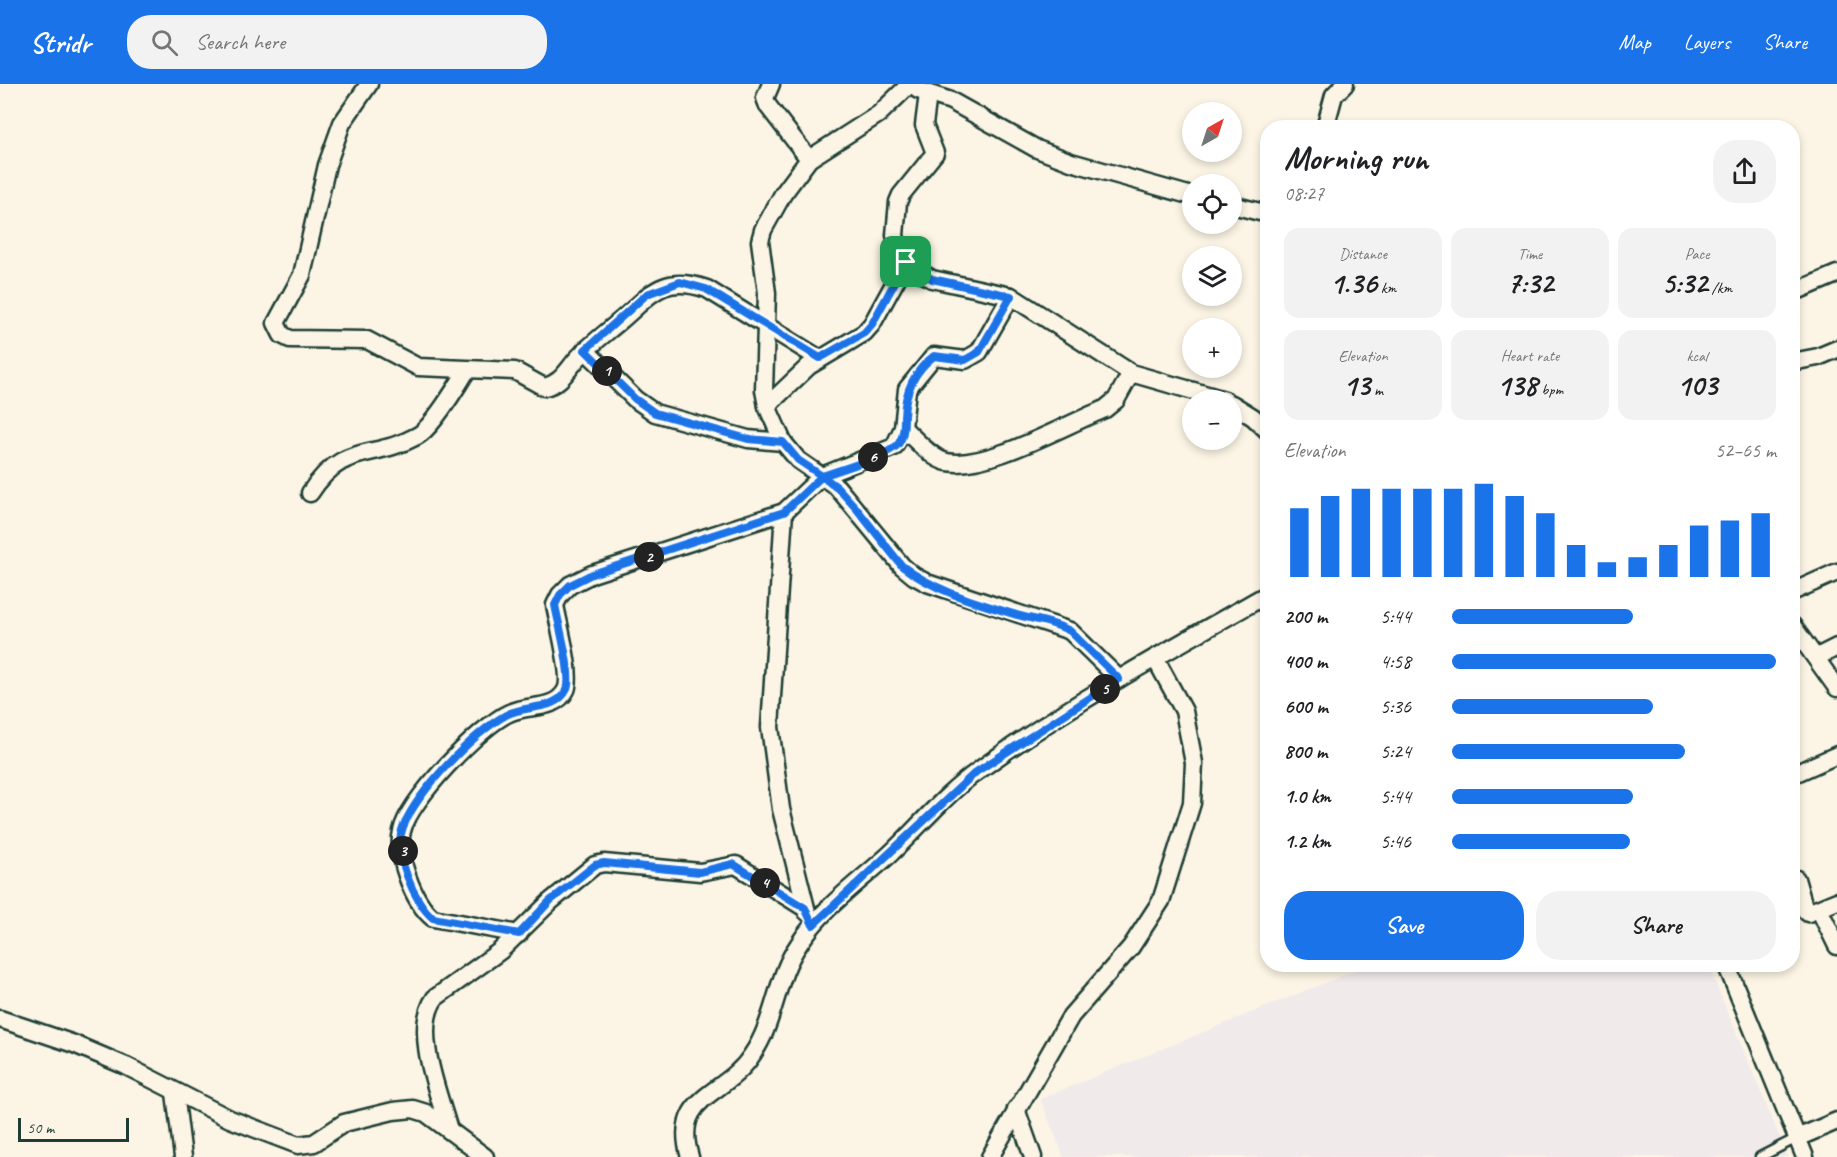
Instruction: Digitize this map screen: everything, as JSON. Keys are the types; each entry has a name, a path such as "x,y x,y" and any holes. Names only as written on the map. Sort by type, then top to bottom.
{"street":[{"path":"369,84 342,123 327,165 302,275 279,317 278,330 290,339 367,340 418,367 515,371 544,387 558,382 585,350 647,294 680,282 706,289 820,358"},
{"path":"771,84 765,98 768,106 809,159"},
{"path":"1327,120 1334,95 1345,84"},
{"path":"1119,679 1070,631 927,584 914,576 902,566 837,487 798,460 783,442 767,406 764,390 767,293 760,241 763,230 783,194 809,159 879,114 907,85 951,101 1037,149 1071,162 1182,193"},
{"path":"928,94 924,125 935,153 901,195 894,225 899,253 906,262 932,279 1011,296 1131,373 1191,390"},
{"path":"1242,208 1260,212"},
{"path":"767,406 820,358 864,333 872,324 906,262"},
{"path":"1800,290 1837,274"},
{"path":"519,934 433,918 423,910 411,886 401,840 402,830 414,806 486,727 509,713 550,704 563,695 568,688 569,669 555,605 560,595 570,585 592,574 784,512 822,476 888,451 898,443 903,428 907,389 922,368 938,355 965,360 979,352 1011,296"},
{"path":"1800,360 1818,357 1837,349"},
{"path":"585,350 635,399 655,413 748,439 783,442"},
{"path":"310,493 332,465 347,458 418,436 457,387 467,370"},
{"path":"903,428 942,460 970,462 1013,449 1105,409 1116,400 1131,373"},
{"path":"1242,410 1260,424"},
{"path":"784,512 770,727 781,808 805,908 813,925"},
{"path":"1800,589 1837,573"},
{"path":"690,1157 684,1139 689,1116 697,1102 749,1060 766,1035 783,973 798,944 813,925 976,772 1119,679 1260,599"},
{"path":"1800,636 1837,688"},
{"path":"1816,657 1837,647"},
{"path":"990,1157 1071,1016 1131,948 1161,901 1192,803 1194,763 1184,711 1155,658"},
{"path":"1800,771 1837,755"},
{"path":"449,1130 427,1046 426,1013 435,998 519,934 572,882 595,865 604,863 700,872 736,865 805,908"},
{"path":"1800,893 1808,913 1837,901"},
{"path":"1819,909 1837,946"},
{"path":"1729,972 1805,1157"},
{"path":"0,1019 74,1044 126,1066 175,1093 230,1119 298,1145 314,1143 344,1123 383,1113 413,1109 426,1113 485,1157"},
{"path":"175,1093 183,1157"},
{"path":"1016,1109 1033,1157"},
{"path":"1797,1138 1837,1121"}],"lane":[{"path":"1760,1157 1797,1138"}],"shaded area":[{"path":"1351,972 1711,972 1788,1157 1064,1157 1040,1099"}],"route":[{"path":"906,262 872,324 864,333 820,358 706,289 680,282 647,294 621,320 585,350 635,399 655,413 748,439 783,442 798,460 822,476 812,488 784,512 661,554 592,574 570,585 560,595 555,605 563,653 569,669 568,688 557,701 509,713 486,727 414,806 402,830 401,840 405,862 415,898 423,910 433,918 519,934 550,901 595,865 604,863 700,872 733,864 805,908 813,925 843,894 888,856 976,772 1119,679 1070,631 927,584 914,576 902,566 837,487 822,476 894,447 902,435 907,389 914,377 934,356 965,360 979,352 1011,296 932,279 906,262"}]}
